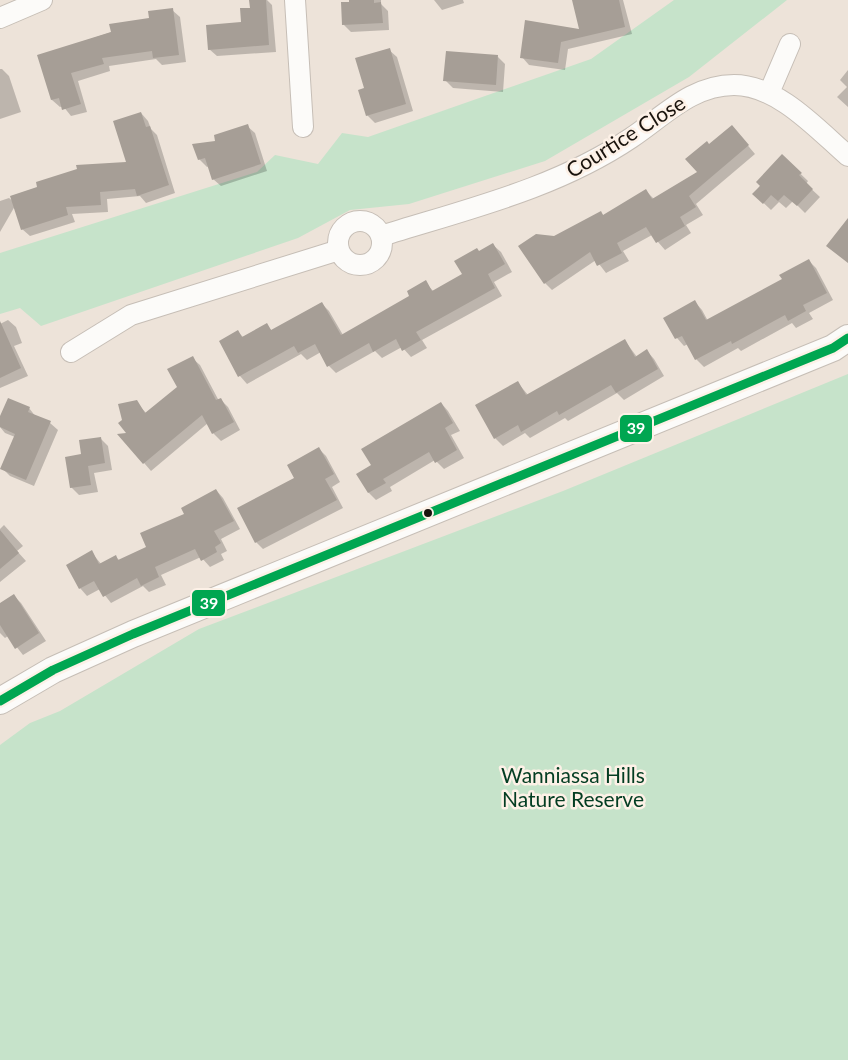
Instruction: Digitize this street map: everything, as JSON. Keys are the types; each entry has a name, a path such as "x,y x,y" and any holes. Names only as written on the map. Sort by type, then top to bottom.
{"street":[{"path":"0,18 42,0"},
{"path":"295,0 303,127"},
{"path":"769,93 790,44"},
{"name":"Courtice Close","path":"381,236 549,183 592,163 632,138 681,102 712,87 736,85 769,93 790,106 848,156"},
{"path":"353,222 370,224 381,236 380,253 367,264 350,263 339,250 340,233 353,222"},
{"path":"71,352 131,315 339,250"},
{"path":"0,701 53,670 133,634 833,348 848,338"}],"green space":[{"path":"674,0 787,0 689,77 545,161 409,204 350,210 298,238 41,326 20,308 0,314 0,253 257,172 275,155 318,164 342,133 368,137 591,59"},
{"name":"Wanniassa Hills Nature Reserve","path":"848,374 848,1060 0,1060 0,745 30,723 60,711 199,629 563,491"}],"building":[{"path":"249,0 266,0 269,45 208,50 206,25 241,22 240,8 250,8"},
{"path":"349,0 381,2 383,23 342,25 341,2 349,2"},
{"path":"572,0 619,0 625,27 561,42 558,63 520,58 525,20 579,29"},
{"path":"173,8 179,55 153,58 152,51 102,58 104,64 71,73 81,104 62,110 59,98 51,100 37,55 111,32 109,24 149,18 148,11"},
{"path":"390,48 406,104 366,116 358,90 364,88 355,58"},
{"path":"446,51 498,55 496,85 443,81"},
{"path":"141,112 146,127 150,126 169,185 137,196 135,189 100,192 101,205 66,207 68,215 21,230 10,196 37,187 36,182 77,169 76,165 126,162 113,121"},
{"path":"248,124 261,164 212,180 205,158 198,160 192,144 215,141 214,135"},
{"path":"732,125 749,145 689,196 696,207 680,217 685,226 656,243 646,227 617,243 622,253 597,266 590,252 544,284 518,246 536,234 554,236 601,211 603,215 646,189 652,199 697,172 685,159 707,141 709,144"},
{"path":"782,154 802,173 799,175 813,189 797,206 784,195 778,201 771,195 763,204 752,194 760,186 756,182"},
{"path":"848,218 848,263 826,246"},
{"path":"493,243 505,264 488,274 495,288 416,332 421,340 402,351 396,339 373,352 369,343 327,367 315,344 298,353 294,346 238,377 219,341 238,330 242,337 267,323 271,330 322,302 341,335 409,296 407,291 426,280 432,291 462,274 454,261 477,248 479,251"},
{"path":"809,259 827,293 803,305 806,311 788,321 785,315 732,344 731,341 695,360 682,336 675,339 663,318 695,300 706,320 782,279 779,275"},
{"path":"0,321 21,368 0,378"},
{"path":"625,339 635,357 647,349 658,369 616,393 611,385 559,415 557,411 521,432 518,425 494,439 475,405 518,381 526,395"},
{"path":"193,356 216,400 221,398 234,422 212,434 202,415 143,464 117,434 126,433 118,423 122,420 118,404 137,400 145,413 177,387 167,369"},
{"path":"8,398 30,407 28,412 51,421 26,480 0,469 15,434 0,427 0,416"},
{"path":"441,402 453,423 445,428 457,450 435,463 429,452 383,479 386,483 368,493 356,474 371,465 361,449"},
{"path":"101,437 105,463 88,466 91,485 70,488 65,457 81,454 79,440"},
{"path":"319,447 334,474 325,479 337,500 255,543 237,508 294,478 287,465"},
{"path":"216,489 234,521 214,531 221,543 215,547 217,552 201,561 195,549 155,567 159,577 141,586 137,578 103,597 94,581 79,589 66,565 92,550 99,564 116,555 118,560 146,547 140,533 184,514 181,508"},
{"path":"0,530 19,553 0,569"},
{"path":"14,594 39,633 15,649 0,625 0,603"}],"transit line":[{"name":"39","path":"0,701 53,670 133,634 833,348 848,338"}]}
